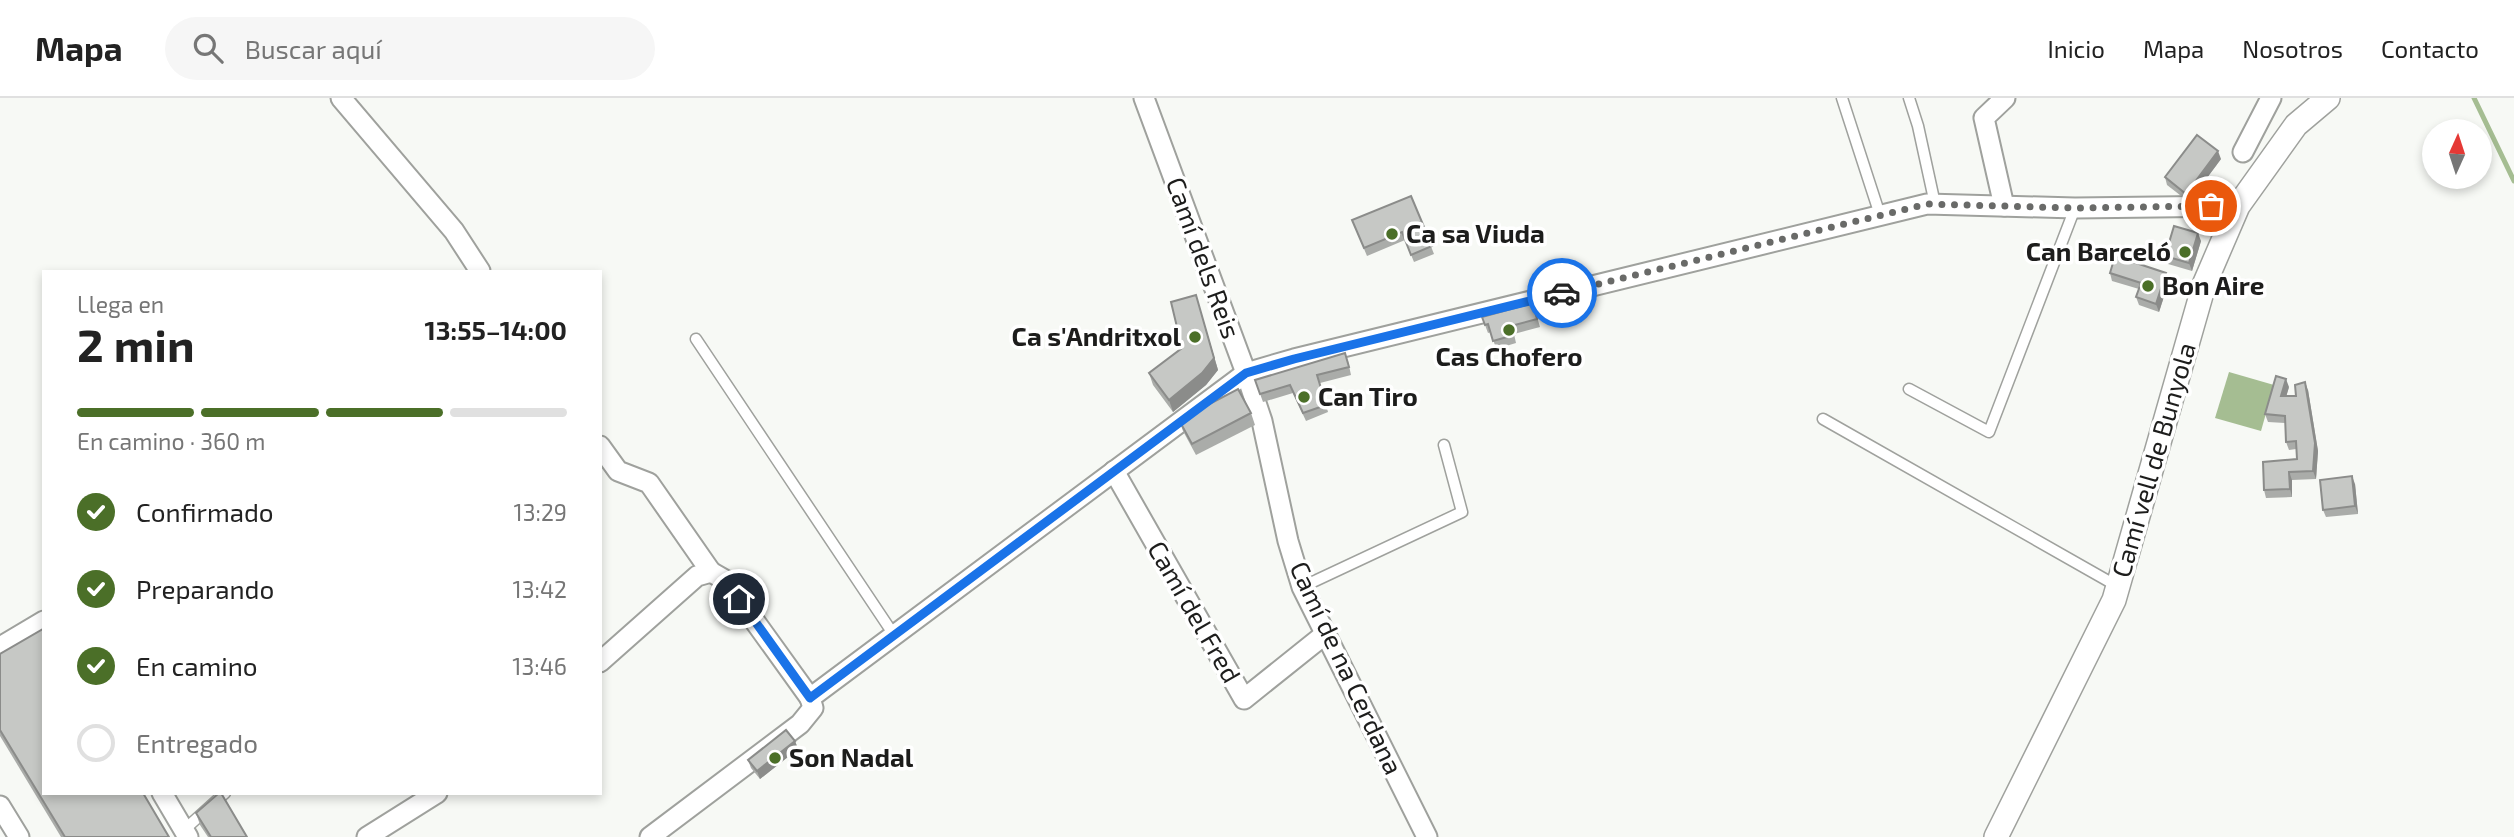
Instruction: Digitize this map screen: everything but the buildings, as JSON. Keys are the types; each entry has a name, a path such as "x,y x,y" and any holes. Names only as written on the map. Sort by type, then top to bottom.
{"street":[{"path":"341,98 454,231 479,270"},
{"name":"Camí dels Reis","path":"1144,98 1246,373 1880,215 1935,204 2075,208 2238,206"},
{"path":"2004,206 1984,118 2005,98"},
{"path":"2243,152 2271,98"},
{"name":"Camí vell de Bunyola","path":"1996,837 2108,612 2204,285 2238,206 2296,125 2328,98"},
{"path":"810,698 1246,373"},
{"name":"Camí de na Cerdana","path":"1246,373 1262,421 1288,541 1302,587 1427,837"},
{"path":"602,449 618,471 649,483 711,572 725,580 810,698 813,708 800,724 650,837"},
{"name":"Camí del Fred","path":"1114,471 1244,699 1324,635"},
{"path":"602,660 697,576 711,572"},
{"path":"0,647 42,622"},
{"path":"163,795 186,834"},
{"path":"368,837 435,795"},
{"path":"0,806 19,837"}],"lane":[{"path":"1842,98 1880,215"},
{"path":"1909,98 1935,204"},
{"path":"1909,389 1989,432 2075,208"},
{"path":"696,338 894,635"},
{"path":"1823,419 2117,586"},
{"path":"1302,587 1462,512 1444,445"},
{"path":"186,834 223,795"}],"shaded area":[{"path":"2229,372 2274,385 2261,431 2215,418"}],"waterway":[{"path":"2474,98 2514,181"}],"way so far":[{"path":"1562,293 1927,204 2075,208 2211,206"}],"place":[{"name":"Ca sa Viuda","path":"1392,234"},
{"name":"Can Barceló","path":"2185,252"},
{"name":"Bon Aire","path":"2148,286"},
{"name":"Cas Chofero","path":"1509,330"},
{"name":"Ca s'Andritxol","path":"1195,337"},
{"name":"Can Tiro","path":"1304,397"},
{"name":"Son Nadal","path":"775,758"}],"route":[{"path":"739,599 810,698 1246,373 1562,293"}]}
